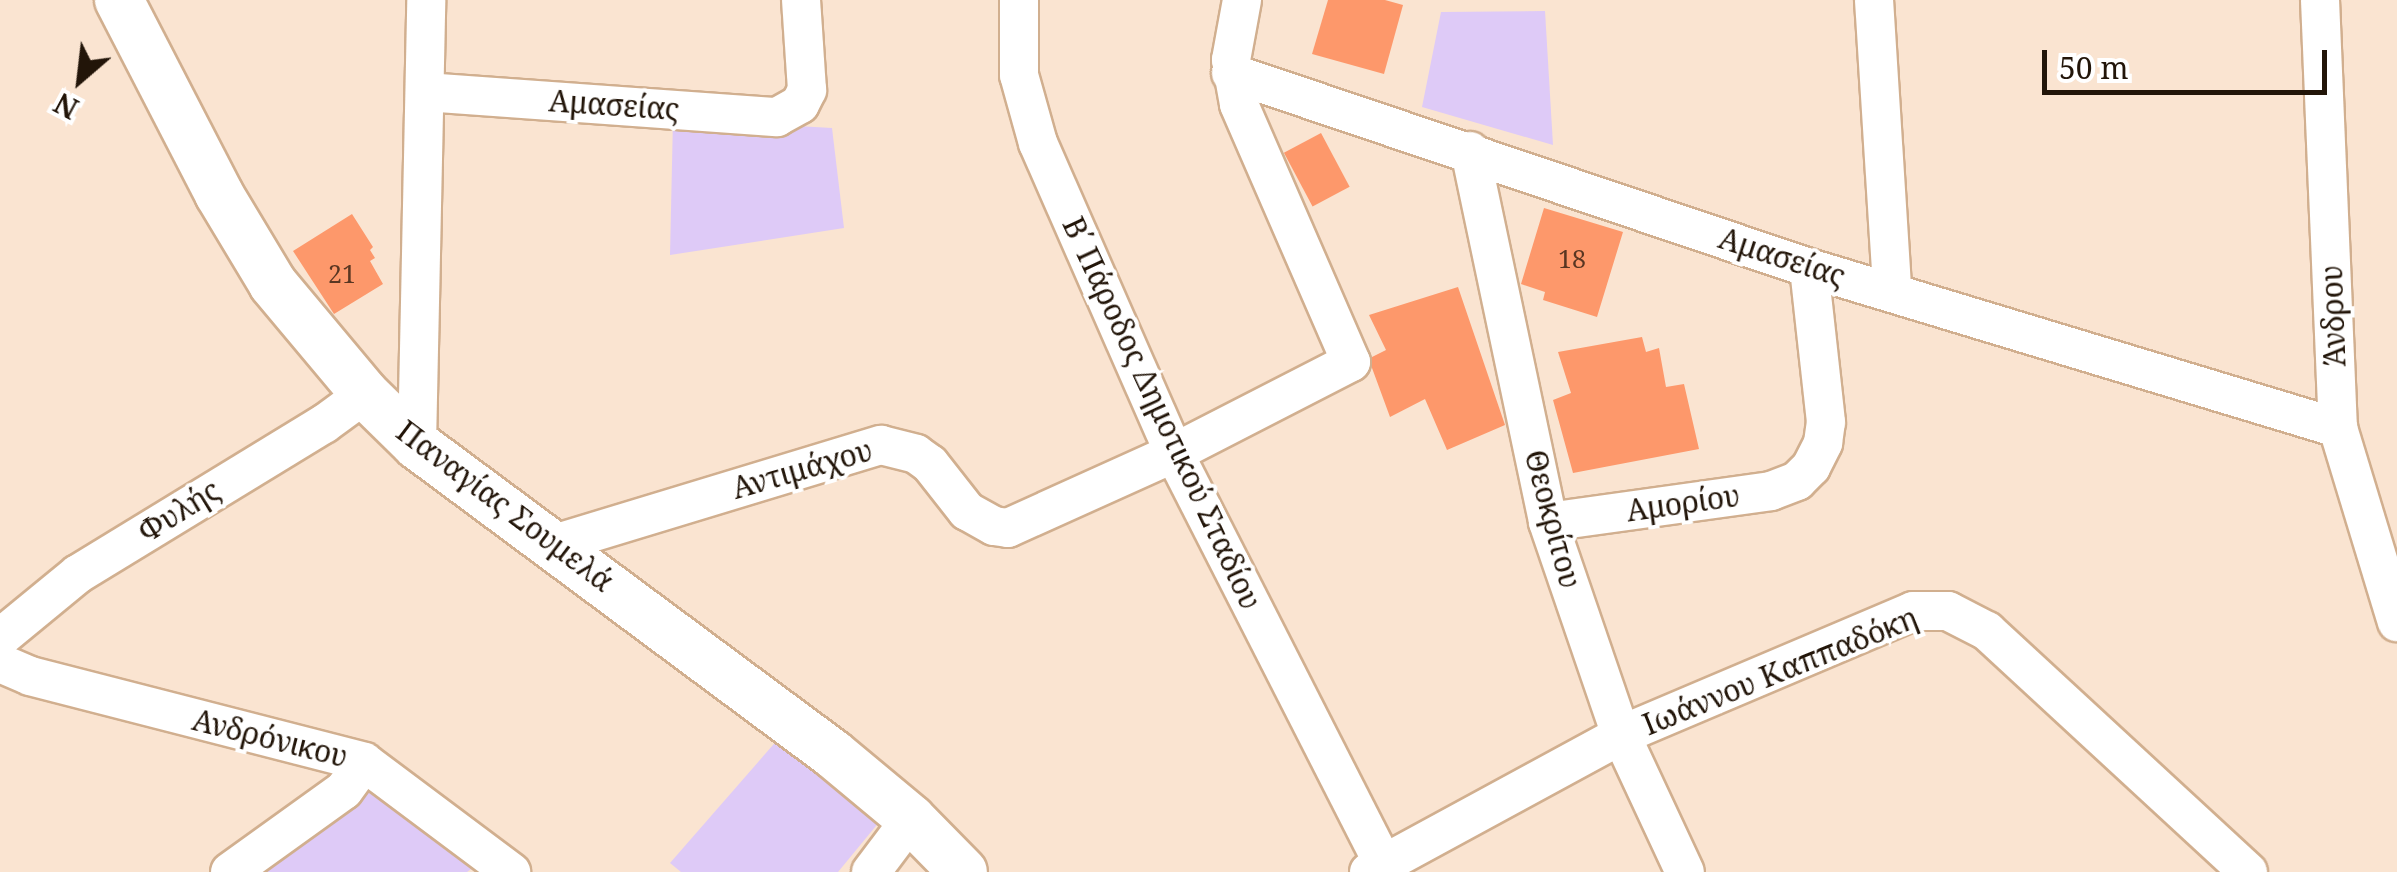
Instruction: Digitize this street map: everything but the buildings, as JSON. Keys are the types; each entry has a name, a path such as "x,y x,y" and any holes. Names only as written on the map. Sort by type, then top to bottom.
{"street":[{"name":"Παναγίας Σουμελά","path":"119,0 218,194 274,284 364,394 417,445 657,620 911,819 963,872"},
{"path":"417,445 426,0"},
{"name":"Αμασείας","path":"425,92 776,116 800,104 807,76 800,0"},
{"name":"Β΄ Πάροδος Δημοτικού Σταδίου","path":"1018,0 1018,75 1028,116 1174,453 1376,868"},
{"path":"1231,73 1242,0"},
{"path":"1874,0 1892,290"},
{"name":"Άνδρου","path":"2320,0 2338,428 2397,622"},
{"name":"Αμασείας","path":"1231,73 1810,268 2338,428"},
{"name":"Αντιμάχου","path":"551,545 862,447 900,446 916,454 930,464 967,511 994,526 1008,528 1174,453 1350,362 1240,104 1231,73"},
{"name":"Θεοκρίτου","path":"1470,151 1548,522 1621,735 1685,872"},
{"name":"Αμορίου","path":"1548,522 1771,492 1797,481 1811,467 1823,443 1826,422 1810,268"},
{"name":"Φυλής","path":"0,638 78,574 324,424 364,394"},
{"name":"Ιωάννου Καππαδόκη","path":"1376,868 1621,735 1913,611 1948,611 1987,631 2248,872"},
{"name":"Ανδρόνικου","path":"0,663 30,676 364,762 505,870"},
{"path":"230,872 344,790 364,762"},
{"path":"871,872 911,819"}],"shaded area":[{"path":"1545,11 1553,145 1422,107 1441,12"},
{"path":"673,119 832,128 844,228 670,255"},
{"path":"780,737 885,815 838,872 681,872 670,863"},
{"path":"372,777 481,862 467,872 244,872"}]}
